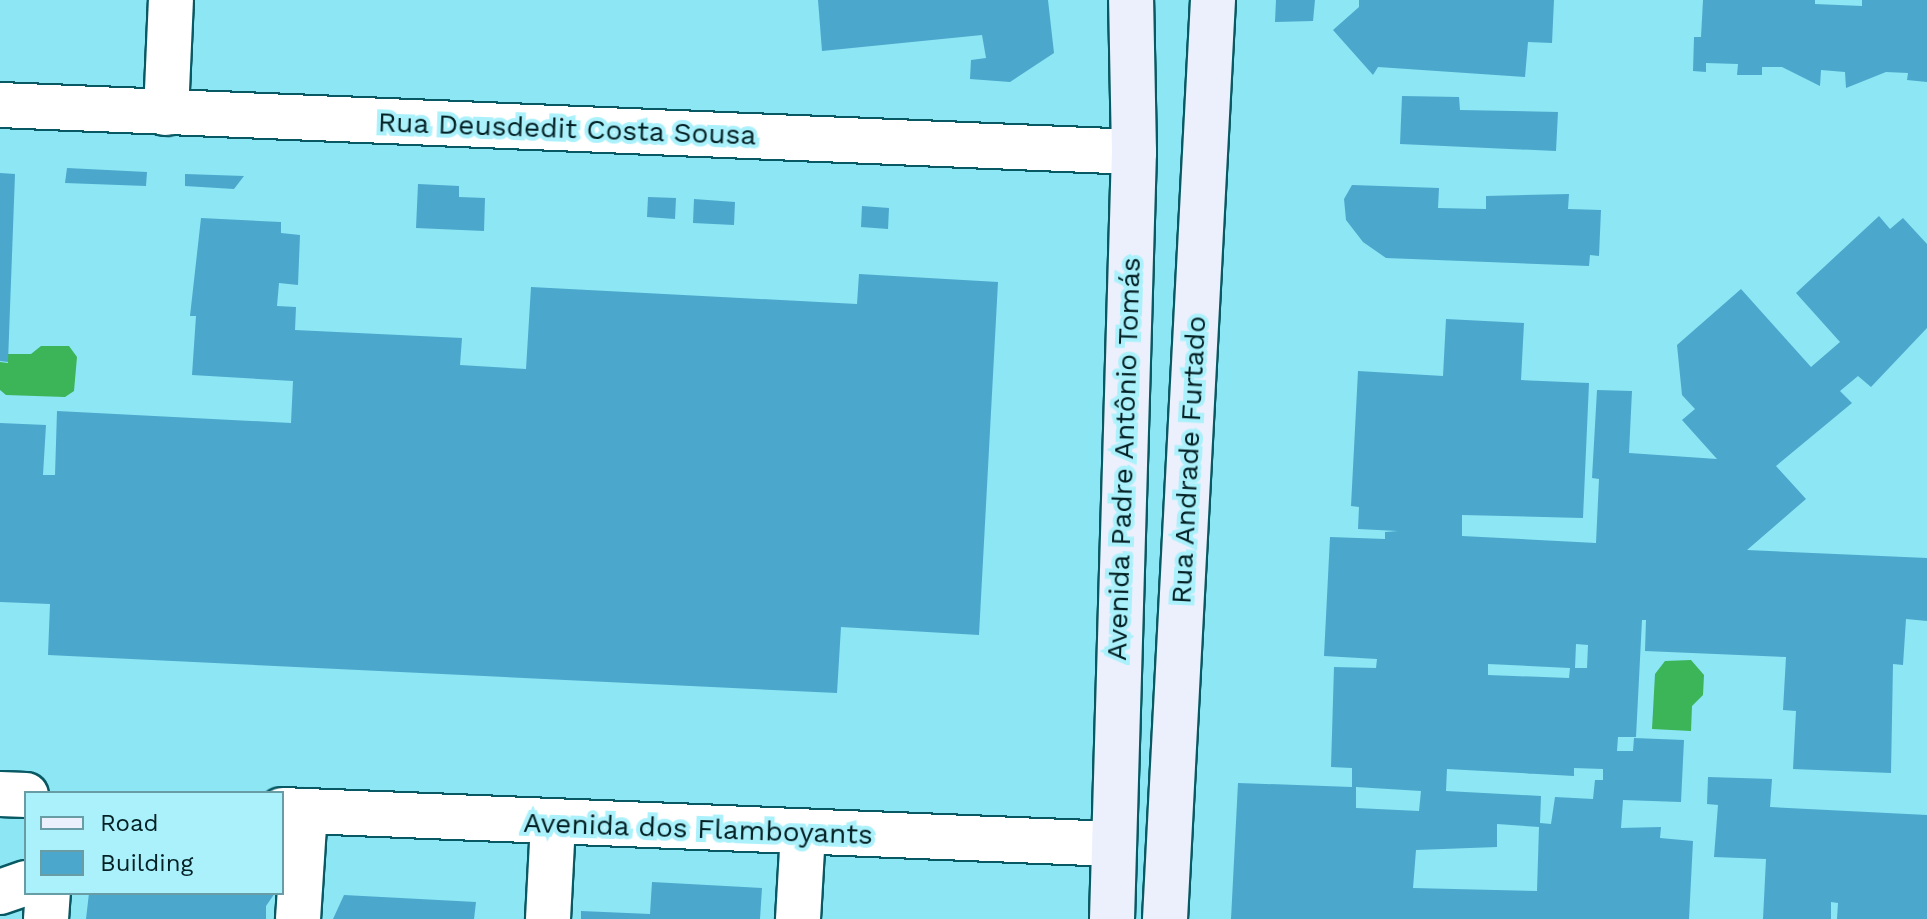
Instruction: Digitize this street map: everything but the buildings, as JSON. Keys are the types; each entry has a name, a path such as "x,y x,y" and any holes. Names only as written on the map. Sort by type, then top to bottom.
{"street":[{"path":"166,113 171,0"},
{"name":"Avenida Padre Antônio Tomás","path":"1112,919 1134,152 1131,0"},
{"name":"Rua Andrade Furtado","path":"1165,919 1213,0"},
{"name":"Rua Deusdedit Costa Sousa","path":"0,105 1134,152"},
{"path":"0,794 24,795"},
{"path":"293,811 298,919"},
{"name":"Avenida dos Flamboyants","path":"293,811 553,825 1113,844"},
{"path":"548,919 553,825"},
{"path":"798,919 803,832"},
{"path":"0,892 24,884"},
{"path":"46,919 48,895"}],"shaded area":[{"path":"41,346 69,346 77,357 74,391 65,397 6,395 0,390 0,362 8,363 8,354 31,354"},
{"path":"1691,660 1704,675 1703,695 1692,706 1691,731 1652,729 1655,674 1665,661"}]}
